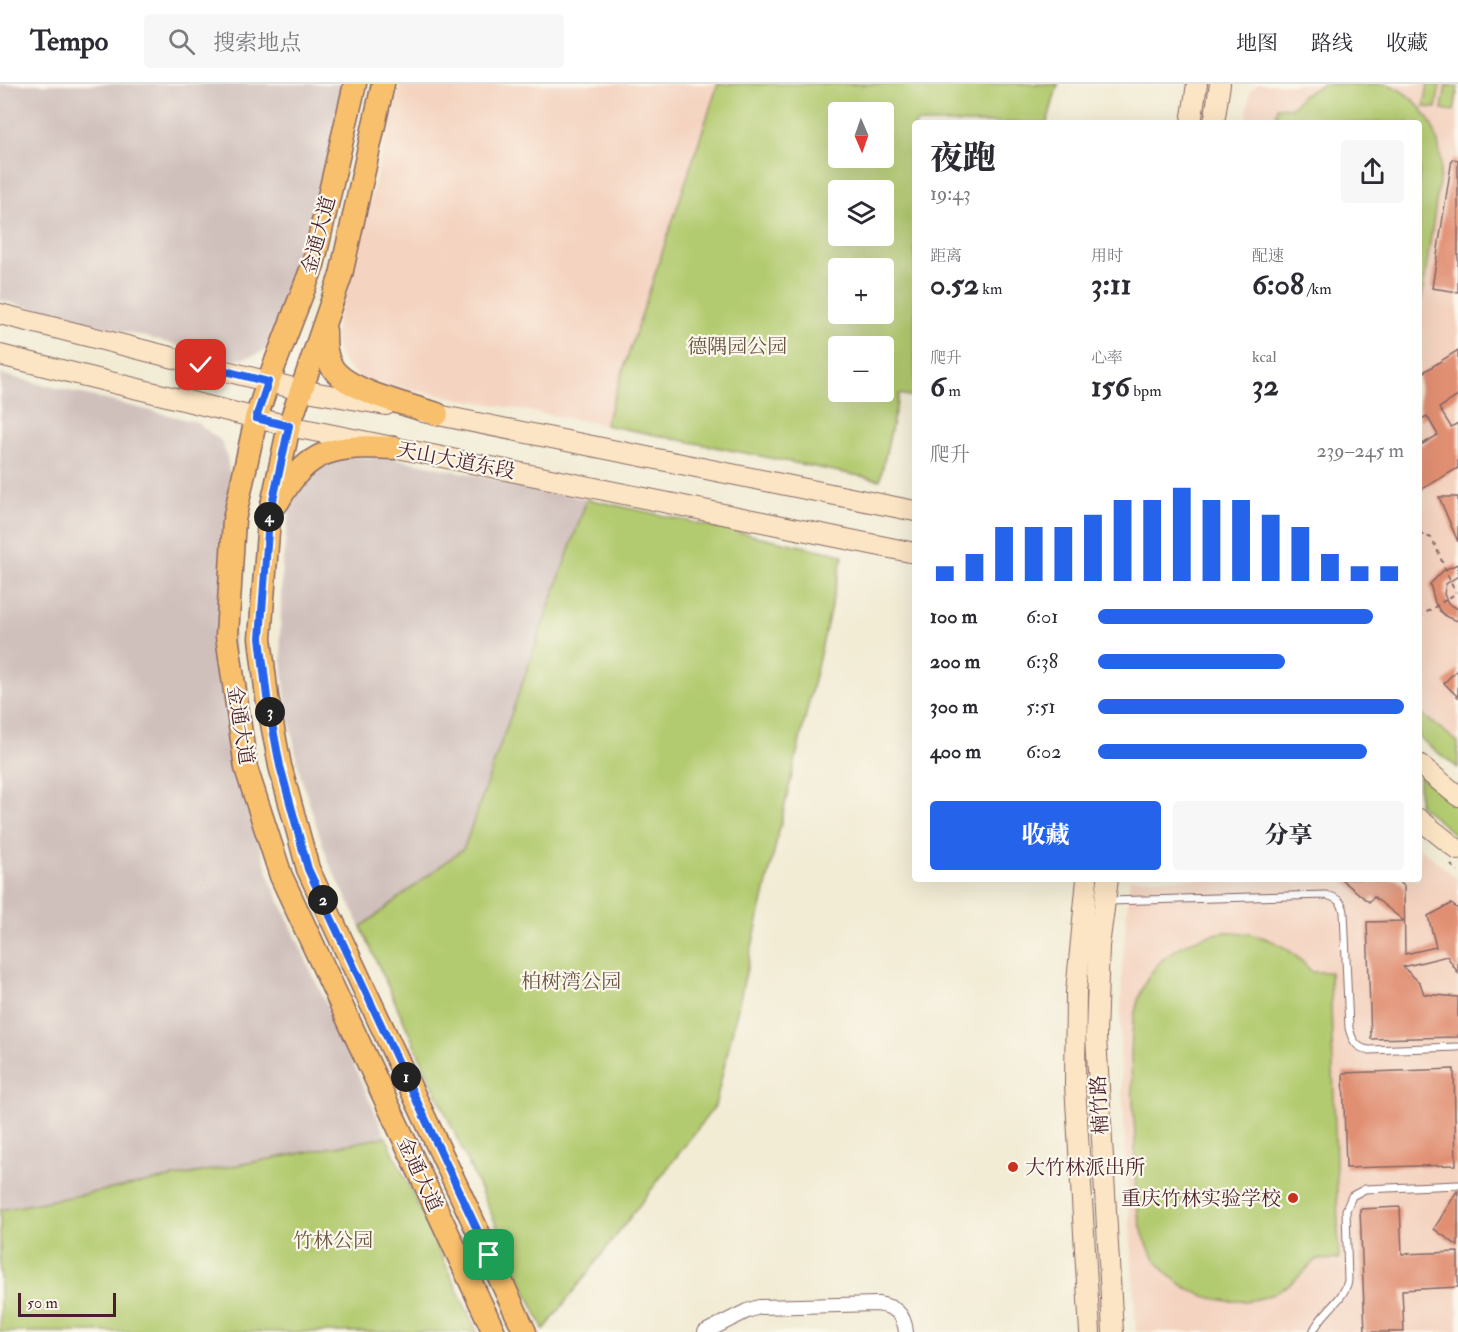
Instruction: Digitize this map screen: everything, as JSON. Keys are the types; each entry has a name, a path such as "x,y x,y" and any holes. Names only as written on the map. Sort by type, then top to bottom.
{"main road":[{"name":"金通大道","path":"355,84 313,265 256,418 234,520 227,636 246,768 281,876 494,1332"},
{"name":"金通大道","path":"383,84 341,275 289,426 269,519 260,638 267,697 280,766 308,869 525,1332"},
{"path":"1191,120 1197,84"},
{"path":"1214,120 1220,84"},
{"name":"天山大道东段","path":"0,314 301,390 437,414 912,510"},
{"path":"325,321 327,357 332,369 343,380 359,389 437,414"},
{"name":"天山大道东段","path":"0,355 289,426 912,552"},
{"path":"269,519 286,488 309,462 327,452 345,447 394,447"},
{"path":"1422,766 1458,796"},
{"path":"1422,821 1458,850"},
{"name":"楠竹路","path":"1087,882 1078,957 1075,1065 1090,1332"},
{"name":"楠竹路","path":"1108,882 1099,946 1096,1036 1113,1332"}],"street":[{"path":"705,1332 759,1307 878,1304 890,1306 901,1314 906,1332"}],"lane":[{"path":"1105,901 1326,896 1336,898 1343,906 1344,912 1349,1028 1354,1043 1360,1048 1369,1050 1458,1047"},
{"path":"1313,1332 1347,1289 1346,1210 1352,1196 1365,1189 1458,1185"}],"path":[{"path":"1422,535 1432,538 1456,592 1422,615"}],"shaded area":[{"path":"0,84 347,84 308,262 276,339 265,351 236,360 0,300"},
{"path":"400,84 718,84 605,425 368,382 344,363 337,350 335,336 337,321 351,277"},
{"path":"1258,84 1458,84 1458,742 1422,714 1422,120 1246,120 1250,91"},
{"path":"0,374 196,422 221,441 227,457 231,482 236,771 271,882 386,1137 0,1210"},
{"path":"344,456 393,458 587,499 464,848 361,927 328,861 300,774 286,702 280,638 282,567 290,507 299,485 311,470"},
{"name":"重庆竹林实验学校","path":"1422,849 1458,879 1458,1332 1136,1332 1120,1051 1122,967 1130,882 1422,882"}],"green space":[{"name":"德隅园公园","path":"718,84 1058,84 1048,120 912,120 912,396 899,394 880,480 605,425"},
{"path":"1323,84 1388,84 1412,99 1429,121 1439,147 1440,175 1422,297 1422,120 1275,120 1277,107 1291,108 1302,96"},
{"path":"1428,84 1440,84 1436,108 1424,107"},
{"path":"1446,85 1458,87 1454,111 1442,109"},
{"name":"柏树湾公园","path":"587,499 843,555 715,1106 544,1330 361,927 464,848"},
{"path":"1422,714 1458,742 1458,768 1422,740"},
{"path":"1422,777 1458,806 1458,837 1422,807"},
{"path":"1225,932 1262,937 1284,947 1312,972 1330,972 1339,1259 1315,1260 1296,1279 1279,1291 1255,1300 1218,1299 1183,1286 1156,1260 1142,1232 1137,1205 1131,1071 1136,1009 1145,982 1162,960 1188,943"},
{"name":"竹林公园","path":"386,1137 477,1332 0,1332 0,1210"}],"building":[{"path":"1452,159 1458,160 1458,292 1432,288"},
{"path":"1458,350 1458,396 1439,408 1451,427 1458,423 1458,468 1422,489 1422,444 1438,435 1427,416 1422,418 1422,373"},
{"path":"1439,497 1458,497 1458,542"},
{"path":"1458,564 1458,576 1446,584 1444,594 1448,603 1458,609 1458,621 1447,617 1440,611 1435,603 1430,584 1444,570"},
{"path":"1458,669 1458,697 1444,683"},
{"path":"1345,882 1399,882 1404,886 1405,954 1436,947 1428,916 1451,904 1458,909 1458,973 1447,956 1403,967 1420,983 1424,994 1458,997 1458,1037 1371,1039 1367,922 1404,921 1374,897 1369,902"},
{"path":"1454,1069 1456,1165 1346,1168 1343,1073"},
{"path":"1458,1191 1458,1246 1434,1229"},
{"path":"1400,1207 1402,1254 1458,1252 1458,1287 1402,1290 1404,1332 1365,1332 1360,1209"}],"place":[{"name":"大竹林派出所","path":"1013,1167"},
{"name":"重庆竹林实验学校","path":"1293,1198"}],"route":[{"path":"201,365 268,382 256,418 289,426 269,519 260,638 267,697 280,766 308,869 489,1255"}]}
